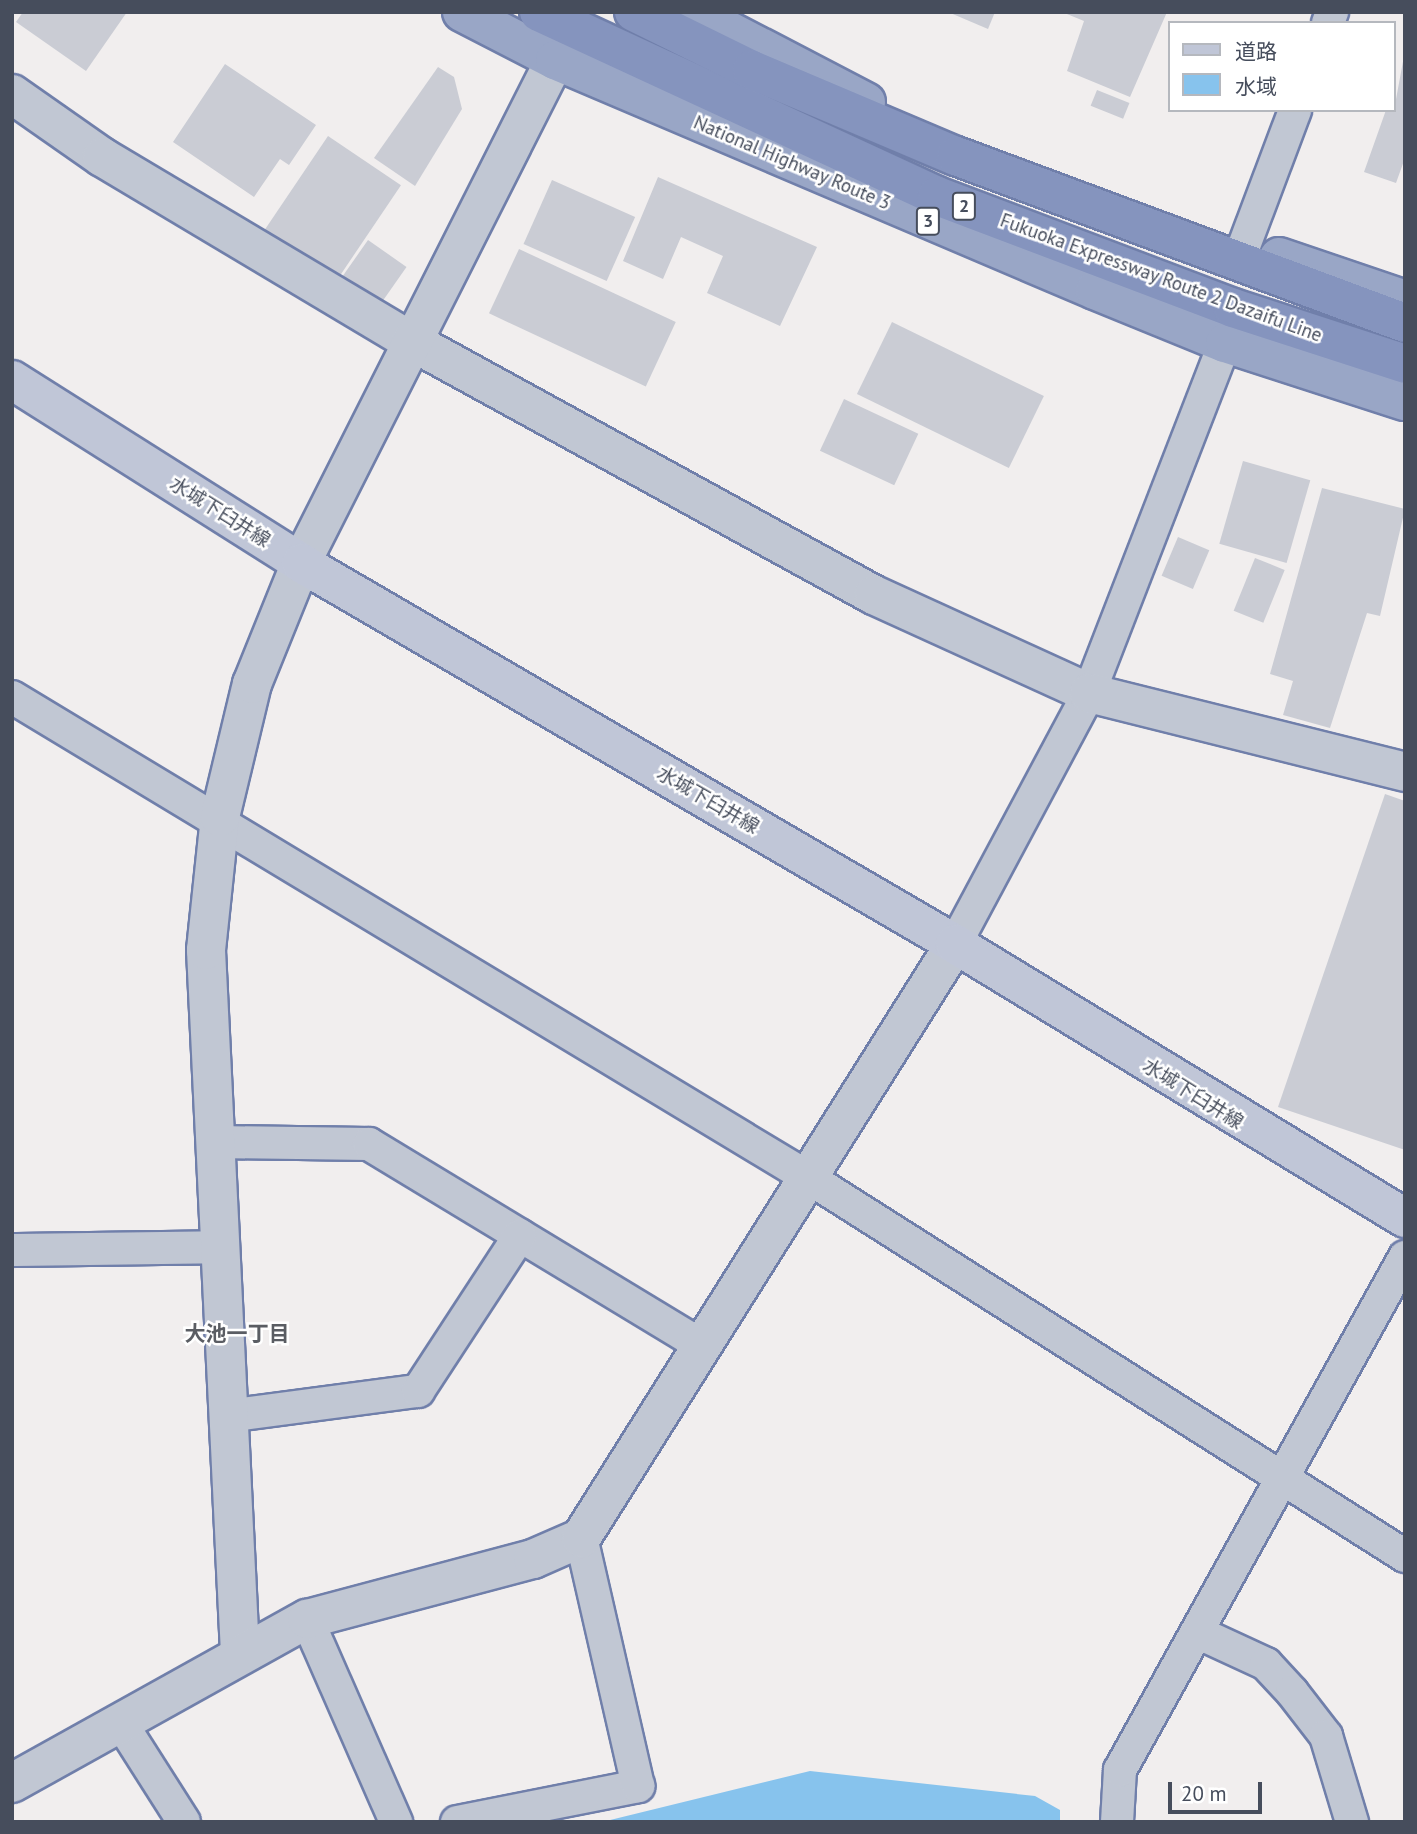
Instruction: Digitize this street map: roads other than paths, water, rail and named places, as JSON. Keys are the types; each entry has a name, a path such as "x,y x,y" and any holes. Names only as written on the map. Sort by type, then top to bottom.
{"highway":[{"name":"National Highway Route 3","path":"462,12 555,60 1225,343 1405,401"},
{"name":"Fukuoka Expressway Route 2 Dazaifu Line","path":"538,12 937,196 1233,308 1405,364"},
{"name":"Fukuoka Expressway Route 2 Dazaifu Line","path":"634,12 752,70 956,156 1405,323"},
{"path":"693,12 873,106 1244,246 1405,300"}],"main road":[{"name":"水城下臼井線","path":"12,380 300,563 955,944 1405,1218"}],"street":[{"path":"240,1653 219,1247 218,1142 206,950 220,817 252,684 300,563 555,60"},
{"path":"12,94 102,156 411,341 874,595 1089,693 1405,772"},
{"path":"1244,246 1294,112"},
{"path":"12,1783 240,1653 307,1619 533,1559 581,1538 704,1347 955,944 1089,693 1225,343"},
{"path":"12,697 220,817 809,1178 1405,1556"},
{"path":"218,1142 369,1144 704,1347"},
{"path":"227,1416 418,1391 520,1235"},
{"path":"12,1250 219,1247"},
{"path":"1117,1822 1120,1770 1199,1633 1280,1478 1405,1257"},
{"path":"457,1822 638,1786 581,1538"},
{"path":"307,1619 396,1822"},
{"path":"1199,1633 1266,1664 1292,1692 1326,1736 1352,1822"},
{"path":"121,1723 184,1822"}],"water":[{"path":"810,1771 1035,1796 1060,1810 1060,1822 602,1822"}],"district":[{"name":"大池一丁目","path":"237,1334"}]}
